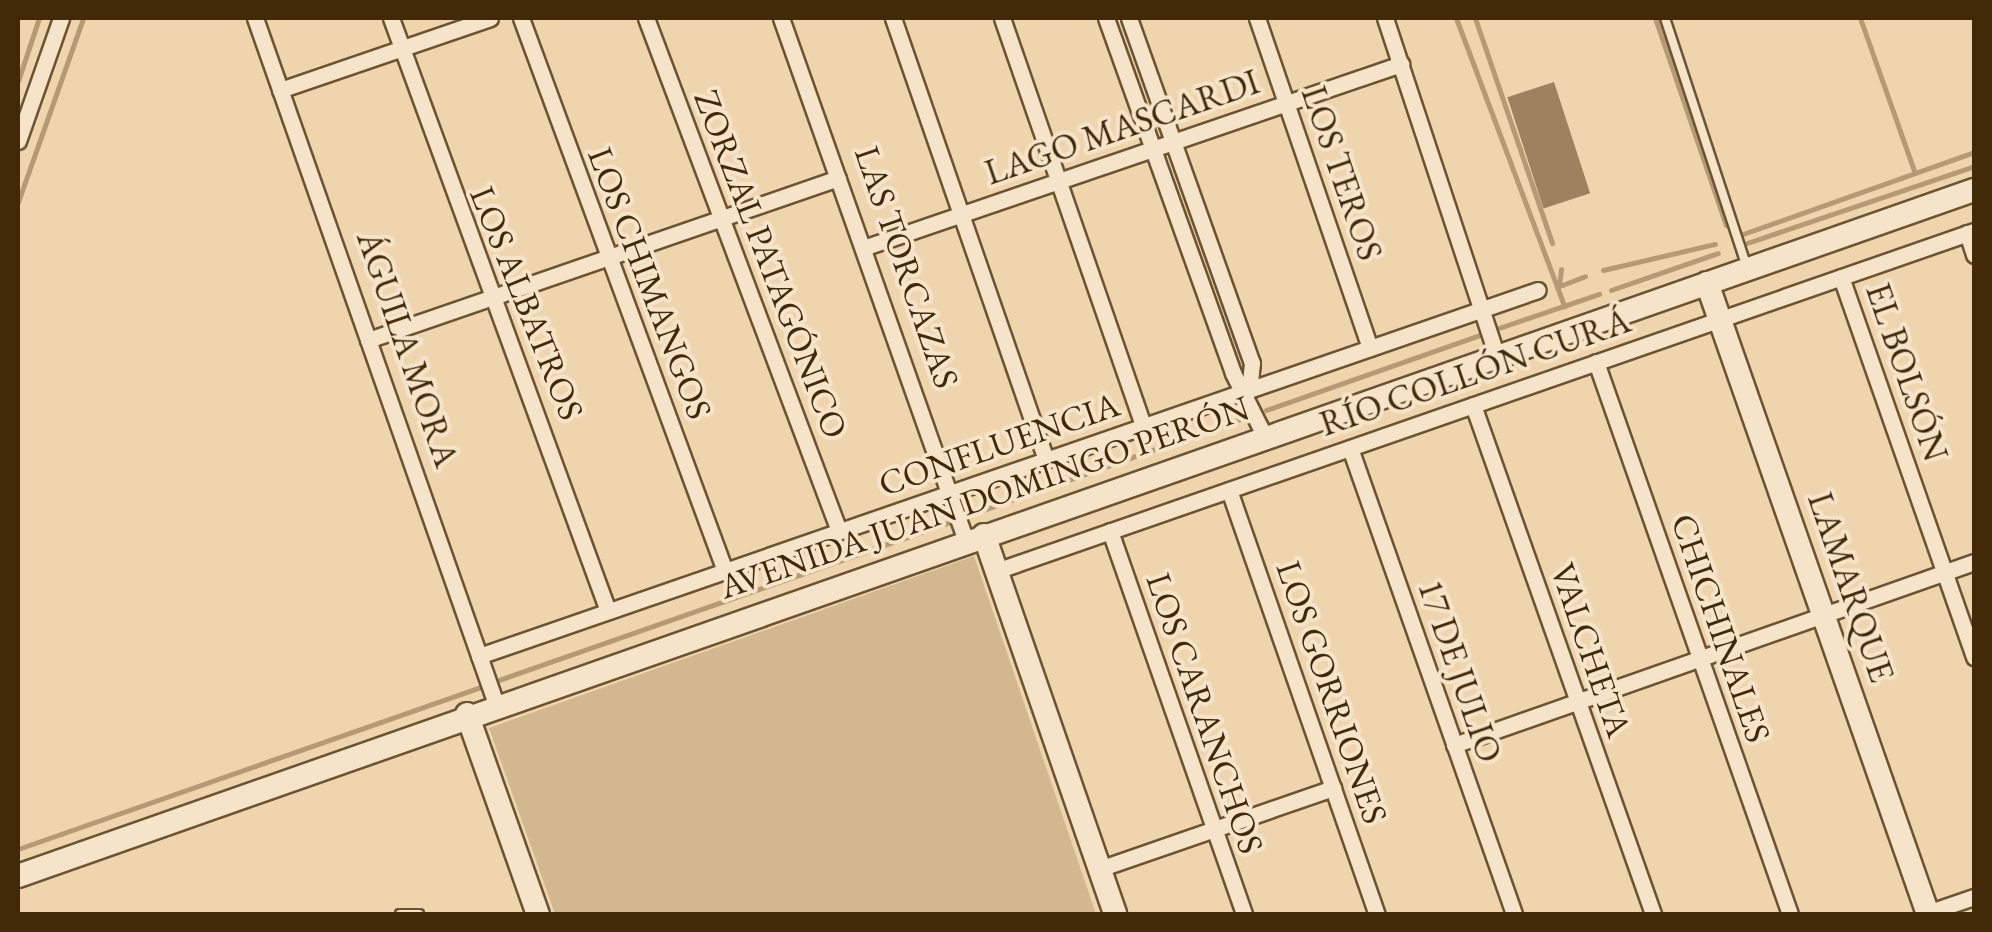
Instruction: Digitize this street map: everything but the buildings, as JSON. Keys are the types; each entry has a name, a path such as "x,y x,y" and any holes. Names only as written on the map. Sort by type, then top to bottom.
{"street":[{"path":"18,140 61,18"},
{"name":"ÁGUILA MORA","path":"255,18 496,704"},
{"name":"LOS ALBATROS","path":"391,18 608,611"},
{"path":"280,90 490,18"},
{"name":"LOS CHIMANGOS","path":"521,18 607,258 622,276 725,571"},
{"name":"ZORZAL PATAGÓNICO","path":"646,18 839,531"},
{"name":"LAS TORCAZAS","path":"781,18 950,493 996,571 1115,914"},
{"path":"894,18 1046,460"},
{"path":"1002,18 1143,426"},
{"path":"1106,18 1233,374 1249,390"},
{"path":"1130,18 1252,363 1249,390 1265,436"},
{"name":"LOS TEROS","path":"1257,18 1370,348"},
{"path":"1385,18 1497,356"},
{"name":"LAGO MASCARDI","path":"862,248 1401,64"},
{"path":"368,340 838,178"},
{"name":"AVENIDA JUAN DOMINGO PERÓN","path":"18,876 467,714 1974,190"},
{"path":"1971,232 1974,255"},
{"name":"RÍO COLLÓN CURÁ","path":"996,571 1971,232"},
{"name":"EL BOLSÓN","path":"1841,277 1974,658"},
{"name":"LAMARQUE","path":"1707,283 1926,914"},
{"name":"CONFLUENCIA","path":"479,656 1538,290"},
{"name":"CHICHINALES","path":"1596,362 1790,914"},
{"name":"VALCHETA","path":"1473,405 1652,914"},
{"name":"17 DE JULIO","path":"1350,448 1514,914"},
{"name":"LOS GORRIONES","path":"1229,490 1377,914"},
{"name":"LOS CARANCHOS","path":"1110,531 1244,914"},
{"path":"1454,745 1974,562"},
{"path":"467,714 538,914"},
{"path":"1099,869 1334,788"},
{"path":"1926,914 1974,897"}],"lane":[{"path":"1665,18 1747,269"},
{"path":"400,914 419,914"}],"shaded area":[{"path":"974,556 1096,914 555,914 489,728"}],"waterway":[{"path":"18,81 39,18"},
{"path":"18,202 83,18"},
{"path":"1456,18 1564,306"},
{"path":"1475,18 1552,243"},
{"path":"1655,18 1726,225"},
{"path":"1860,18 1915,173"},
{"path":"1743,234 1974,152"},
{"path":"1747,243 1974,166"},
{"path":"1603,270 1715,244"},
{"path":"1611,290 1718,253"},
{"path":"1559,284 1561,269"},
{"path":"1557,287 1585,276"},
{"path":"1496,329 1599,294"},
{"path":"1266,410 1483,334"},
{"path":"969,515 1248,416"},
{"path":"496,681 949,522"},
{"path":"18,849 480,687"}]}
